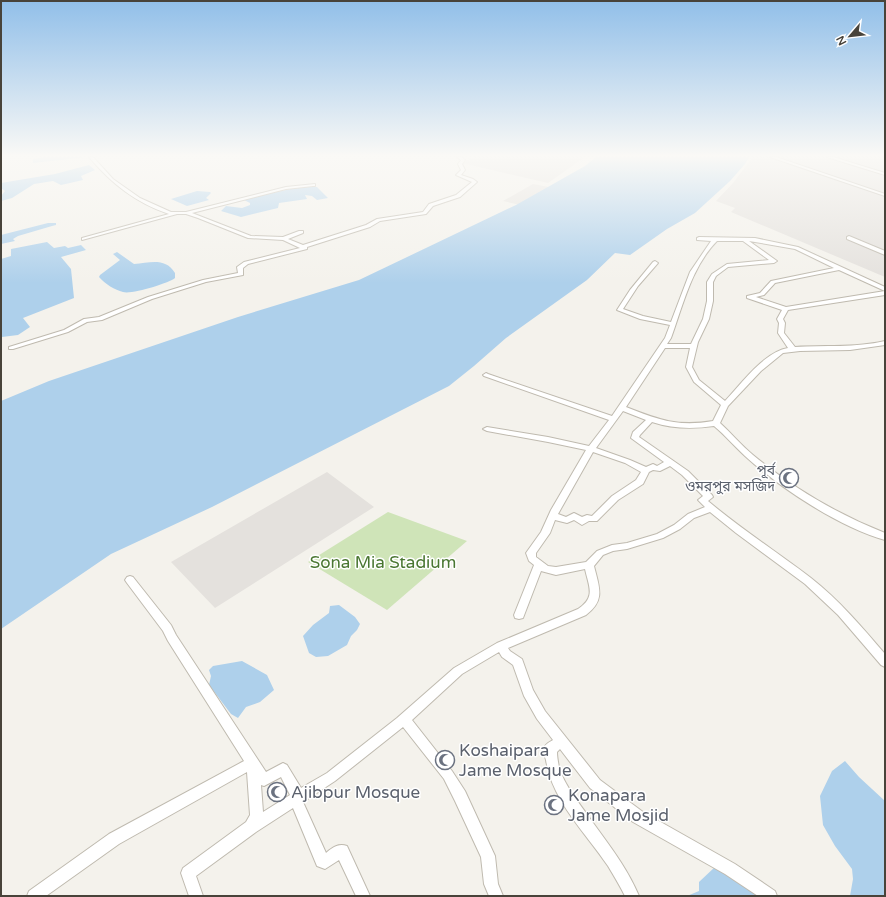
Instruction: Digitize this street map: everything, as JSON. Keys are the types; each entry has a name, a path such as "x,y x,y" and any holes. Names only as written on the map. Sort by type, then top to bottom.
{"street":[{"path":"138,199 154,207 177,213 186,213 243,199"},
{"path":"12,348 66,331 86,320 100,319 150,298 205,281 241,274 240,270 242,266 301,250 305,246 368,226 379,220 424,213 431,205 449,199"},
{"path":"84,239 177,213"},
{"path":"186,213 209,220 250,237 284,239 305,246"},
{"path":"284,239 301,232"},
{"path":"848,238 885,253"},
{"path":"699,239 744,240 775,243 796,248 885,289"},
{"path":"714,511 691,516 677,527 660,536 627,546 612,548 600,553 589,565 556,571 545,569 532,559 531,553 545,533 591,448 622,408 668,338 693,272 711,246 710,245 715,240"},
{"path":"725,405 696,381 689,367 693,346 706,319 710,301 710,282 714,275 727,266 774,261 744,240"},
{"path":"655,263 625,299 620,310 642,318 673,324"},
{"path":"841,268 773,282 762,294 750,297 786,309 885,293"},
{"path":"786,309 780,319 782,324 781,334 792,348"},
{"path":"716,423 725,405 740,388 781,352 792,348 811,350 840,349 885,343"},
{"path":"662,346 693,346"},
{"path":"486,375 613,419"},
{"path":"622,408 670,426 693,428 716,423"},
{"path":"651,419 636,434 635,438 692,479 708,495 709,497 702,500 714,511 808,581 842,612 885,662"},
{"path":"716,423 751,457 787,484 816,503 885,537"},
{"path":"486,429 591,448 622,459 646,471"},
{"path":"553,516 567,520 574,516 582,522 587,518 594,519 615,498 634,487 645,471 653,467 657,469 670,463"},
{"path":"519,615 540,564"},
{"path":"196,896 188,873 251,827 331,777 404,719 458,671 501,646 591,607 595,600 589,565"},
{"path":"130,580 167,628 264,780 283,768 297,798 322,861 326,862 338,852 342,851 363,896"},
{"path":"501,646 506,654 518,662 528,692 541,716 595,784 638,817 730,869 770,896"},
{"path":"404,719 448,775 460,796 488,856 491,884 496,896"},
{"path":"561,742 550,749 550,756 556,774 565,793 626,879 632,896"},
{"path":"251,827 257,816 252,763"},
{"path":"34,896 114,839 252,763"}],"shaded area":[{"path":"507,199 537,199 525,206 503,201"},
{"path":"718,199 885,199 885,277 731,212 735,208 716,201"},
{"path":"327,472 374,507 215,608 171,562"}],"green space":[{"name":"Sona Mia Stadium","path":"388,512 467,541 387,610 308,562"}],"water":[{"path":"171,199 207,199 209,200 187,206"},
{"path":"307,199 279,203 278,208 241,217 221,211 226,206 242,208 250,205 250,203 244,200"},
{"path":"527,199 710,199 695,213 667,229 630,255 615,253 587,280 506,338 449,386 212,507 111,554 1,629 1,401 49,381 238,317 359,280"},
{"path":"48,223 56,223 56,225 18,236 13,239 15,241 1,244 1,235"},
{"path":"47,242 54,248 65,246 68,248 81,245 86,250 61,257 71,269 74,298 23,318 30,327 18,335 2,337 1,259 11,256 11,249"},
{"path":"117,252 134,264 157,262 167,265 175,273 175,278 134,292 123,292 117,290 99,277 120,260 113,254"},
{"path":"339,605 355,617 360,624 351,636 347,645 328,656 316,657 309,653 303,636 313,625 329,613 330,606"},
{"path":"242,661 267,675 274,690 260,702 246,707 238,718 231,714 209,685 211,676 209,670 213,666"},
{"path":"845,761 859,777 885,801 885,896 850,896 853,879 852,869 835,846 823,825 820,796 832,771"},
{"path":"716,866 758,896 687,896 699,891 699,882"}],"place":[{"name":"পূর্ব ওমরপুর মসজিদ","path":"789,478"},
{"name":"Koshaipara Jame Mosque","path":"445,760"},
{"name":"Ajibpur Mosque","path":"277,792"},
{"name":"Konapara Jame Mosjid","path":"554,805"}]}
